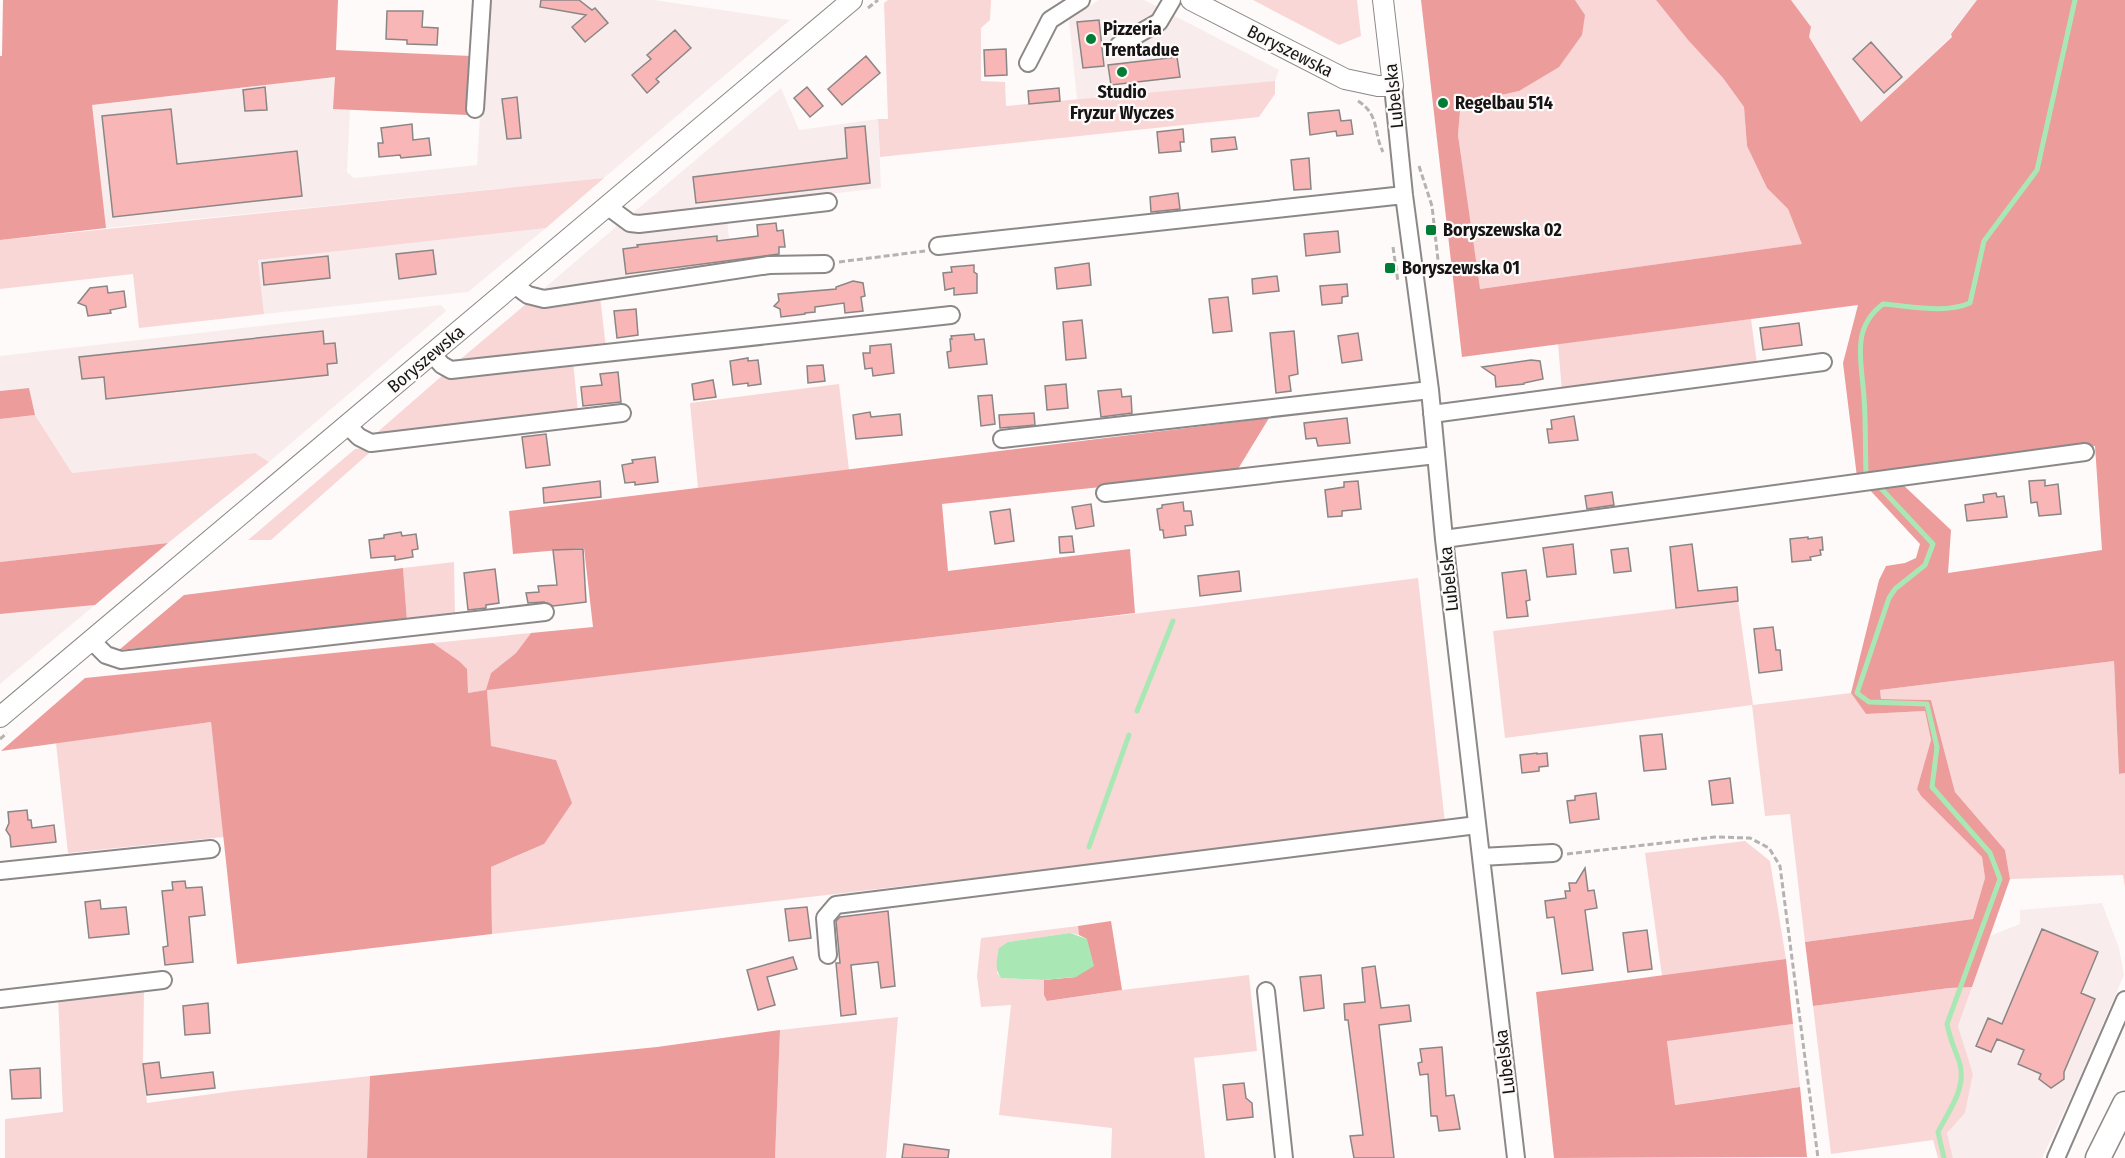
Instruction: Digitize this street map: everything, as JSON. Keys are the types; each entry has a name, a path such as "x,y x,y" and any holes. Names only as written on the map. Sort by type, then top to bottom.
{"highway":[{"path":"2098,1158 2125,1104"}],"main road":[{"name":"Boryszewska","path":"0,717 852,0"},
{"name":"Boryszewska","path":"1191,0 1345,79 1378,86 1393,86"},
{"name":"Lubelska","path":"1383,0 1393,86"}],"street":[{"path":"475,109 482,0"},
{"path":"1028,63 1050,20 1081,0"},
{"path":"1119,45 1159,22 1172,0"},
{"name":"Lubelska","path":"1393,86 1404,195 1430,390 1444,538 1516,1158"},
{"path":"938,246 1404,195"},
{"path":"607,206 630,222 639,224 828,202"},
{"path":"513,284 528,295 544,299 769,265 825,264"},
{"path":"432,354 442,365 451,370 951,315"},
{"path":"1432,414 1823,362"},
{"path":"1002,439 1430,390"},
{"path":"347,425 359,437 371,443 622,413"},
{"path":"1444,538 2085,452"},
{"path":"1105,493 1436,455"},
{"path":"91,640 106,655 121,660 545,612"},
{"path":"828,955 825,918 836,905 1477,825"},
{"path":"0,871 211,849"},
{"path":"1481,857 1553,853"},
{"path":"0,999 162,980"},
{"path":"1266,991 1284,1158"},
{"path":"2056,1158 2125,1000"}],"path":[{"path":"1350,97 1364,105 1373,116 1379,146 1383,153"},
{"path":"825,264 930,250 938,246"},
{"path":"1553,853 1570,854 1715,837 1750,838 1769,848 1780,866 1818,1158"}],"shaded area":[{"path":"3,0 338,0 336,50 471,56 468,115 333,109 335,77 92,105 106,228 0,240 0,56 2,56"},
{"path":"487,0 654,0 790,20 604,178 106,228 91,105 336,77 333,108 350,109 347,172 354,178 477,165"},
{"path":"888,0 991,0 990,20 981,28 981,81 1005,82 1006,106 1275,81 1275,94 1259,117 880,157 878,119 888,119 884,3"},
{"path":"1099,0 1144,0 1279,70 1275,81 1077,100 1069,20"},
{"path":"1253,0 1357,0 1361,36 1339,45"},
{"path":"1421,0 1575,0 1585,15 1582,35 1559,67 1519,91 1475,101 1460,111 1458,135 1480,289 1802,244 1788,209 1767,188 1747,146 1744,107 1723,78 1656,0 1791,0 1811,27 1809,37 1861,122 1952,37 1951,34 1977,0 2125,0 2125,773 2119,774 2114,661 1880,690 1881,699 1931,700 1955,792 2005,850 2010,879 1972,987 1813,1006 1805,942 1973,919 1985,878 1982,857 1921,796 1917,789 1931,740 1925,711 1866,714 1851,693 1879,580 1886,566 1905,563 1916,558 1920,544 1868,488 1901,483 1951,530 1948,573 2102,550 2095,446 1857,477 1843,363 1858,305 1462,357"},
{"path":"1575,0 1656,0 1723,78 1744,107 1747,146 1767,188 1788,209 1803,244 1479,289 1458,135 1460,111 1475,101 1519,91 1585,15"},
{"path":"1791,0 1977,0 1951,33 1952,36 1861,122 1809,37 1811,27"},
{"path":"781,88 799,130 878,119 881,188 628,217"},
{"path":"604,178 546,228 258,260 264,314 139,328 133,274 0,289 0,240"},
{"path":"727,218 732,270 540,292 618,225 641,228"},
{"path":"546,228 468,292 264,314 258,260"},
{"path":"600,296 606,348 456,363 526,304"},
{"path":"441,305 446,311 269,462 255,453 72,473 35,415 29,388 0,391 0,356"},
{"path":"1751,319 1757,364 1562,391 1558,344"},
{"path":"573,361 578,412 373,436 443,375"},
{"path":"839,384 849,470 698,488 690,403"},
{"path":"29,388 35,415 0,419 0,391"},
{"path":"35,415 72,473 255,453 269,462 168,543 0,562 0,419"},
{"path":"1269,418 1238,469 942,504 948,571 1130,549 1135,613 487,690 491,746 556,760 572,803 544,844 491,867 492,934 237,964 211,722 1,751 85,678 433,643 467,669 468,693 486,690 491,673 516,653 531,633 593,627 584,548 513,554 509,511"},
{"path":"376,447 271,540 248,540 355,449"},
{"path":"168,543 95,605 0,614 0,562"},
{"path":"454,562 455,616 407,621 403,568"},
{"path":"403,568 407,621 119,650 184,595"},
{"path":"1418,578 1445,823 492,934 491,867 544,844 556,760 490,746 487,690 468,693 459,661 433,643 531,633 516,653 491,673 487,689 1201,606"},
{"path":"1738,601 1753,705 1851,693 1866,714 1925,711 1931,740 1917,789 1921,796 1982,857 1985,878 1973,919 1805,942 1790,814 1765,816 1752,705 1505,738 1493,631"},
{"path":"95,605 0,684 0,614"},
{"path":"2114,661 2119,774 2125,773 2125,887 2123,875 2010,879 2005,850 1955,792 1931,700 1881,699 1880,690"},
{"path":"211,722 224,837 68,853 56,743"},
{"path":"1745,841 1770,861 1786,959 1662,976 1645,853"},
{"path":"2102,903 2119,948 2124,975 2079,1080 2042,1158 1953,1158 1947,1133 1965,1113 1973,1074 1958,1026 1990,936 2020,924 2020,910"},
{"path":"1111,921 1122,990 1047,1001 1044,995 1044,980 1076,977 1087,939 1079,935 1078,926"},
{"path":"1078,926 1079,935 1070,933 1008,942 997,973 1001,978 1044,980 1044,995 1048,1001 1249,975 1257,1051 1194,1058 1205,1158 1111,1158 1112,1128 999,1115 1011,1005 981,1007 977,976 981,938"},
{"path":"1070,933 1087,939 1094,966 1076,977 1044,980 1001,978 997,967 999,948 1008,942"},
{"path":"1786,959 1793,1024 1667,1041 1675,1105 1800,1087 1807,1157 1554,1158 1536,992"},
{"path":"144,987 143,1064 147,1103 370,1076 367,1158 5,1158 5,1119 63,1112 58,997"},
{"path":"1972,987 1958,1026 1973,1074 1965,1113 1947,1133 1953,1158 1938,1158 1933,1140 1831,1154 1813,1006"},
{"path":"898,1017 886,1158 775,1158 780,1030"},
{"path":"1793,1024 1800,1087 1674,1105 1667,1040"},
{"path":"780,1030 775,1158 367,1158 370,1076 657,1047"}],"building":[{"path":"541,0 579,0 592,10 595,8 608,23 585,42 572,27 586,15 540,7"},
{"path":"387,11 423,11 422,27 438,28 437,45 407,44 407,40 386,39"},
{"path":"1099,20 1104,66 1083,68 1077,22"},
{"path":"675,30 691,48 656,79 659,82 647,93 632,75 651,59 647,55"},
{"path":"1871,42 1902,77 1884,93 1853,59"},
{"path":"1006,49 1007,75 985,76 984,50"},
{"path":"866,56 880,73 842,105 828,89"},
{"path":"1177,57 1180,77 1111,85 1108,65"},
{"path":"265,87 267,110 245,111 243,90"},
{"path":"807,87 823,106 810,117 794,98"},
{"path":"1059,88 1060,101 1029,104 1028,91"},
{"path":"517,97 521,138 507,139 502,99"},
{"path":"171,109 177,164 297,151 302,196 113,217 102,116"},
{"path":"1339,110 1341,121 1351,120 1353,134 1337,136 1336,131 1310,135 1308,113"},
{"path":"412,124 413,140 429,138 431,155 401,158 400,155 379,157 378,143 383,143 381,128"},
{"path":"865,126 870,183 696,203 693,177 847,158 845,128"},
{"path":"1183,129 1184,142 1180,142 1181,151 1159,153 1157,132"},
{"path":"1235,137 1237,149 1212,152 1211,139"},
{"path":"1309,158 1311,189 1294,190 1291,160"},
{"path":"1178,193 1180,209 1151,212 1150,197"},
{"path":"776,223 777,231 783,230 785,247 779,247 779,254 626,274 623,249 638,247 637,245 717,236 717,241 758,236 757,225"},
{"path":"1338,231 1340,252 1306,256 1304,234"},
{"path":"433,250 436,274 399,279 396,254"},
{"path":"328,256 330,278 264,285 262,263"},
{"path":"1089,263 1091,285 1057,289 1055,268"},
{"path":"974,265 974,272 977,274 977,293 954,295 954,288 945,290 943,273 952,272 951,267"},
{"path":"1277,276 1279,291 1253,294 1252,279"},
{"path":"853,281 863,283 865,296 861,297 863,311 845,313 844,303 815,307 815,312 781,317 780,309 774,306 779,301 778,294 836,289 836,287"},
{"path":"1347,284 1348,296 1342,297 1342,303 1322,305 1320,286"},
{"path":"107,286 108,293 124,291 126,307 110,310 111,313 88,316 86,306 78,303 90,288"},
{"path":"1228,297 1232,331 1213,333 1209,299"},
{"path":"636,309 638,335 617,338 614,311"},
{"path":"1082,320 1086,358 1066,360 1063,322"},
{"path":"1799,323 1802,345 1763,350 1760,328"},
{"path":"323,331 324,344 335,343 337,363 327,364 328,375 106,399 104,377 82,379 79,357"},
{"path":"1294,331 1298,374 1289,376 1291,391 1276,393 1270,333"},
{"path":"1358,333 1362,360 1342,363 1338,336"},
{"path":"974,334 975,340 984,339 987,364 949,368 947,352 951,351 951,336"},
{"path":"891,344 894,373 873,376 872,368 865,369 863,353 870,353 870,346"},
{"path":"748,358 748,361 758,360 761,384 733,385 730,361"},
{"path":"1531,360 1540,361 1543,379 1524,384 1496,387 1495,376 1482,367"},
{"path":"823,365 825,381 808,383 807,366"},
{"path":"618,372 621,402 583,406 581,387 602,385 600,374"},
{"path":"713,380 716,397 694,400 692,384"},
{"path":"1066,384 1068,408 1047,410 1045,386"},
{"path":"1121,389 1122,397 1131,396 1132,413 1101,417 1098,391"},
{"path":"992,395 995,424 981,426 978,396"},
{"path":"870,412 871,417 900,414 902,435 856,439 853,415"},
{"path":"1034,413 1035,425 1000,428 999,415"},
{"path":"1574,416 1578,440 1549,443 1547,429 1552,429 1551,420"},
{"path":"1347,418 1350,443 1318,446 1316,438 1306,439 1304,423"},
{"path":"546,434 550,465 526,468 522,437"},
{"path":"655,457 658,482 635,485 635,482 625,483 622,465 633,463 632,460"},
{"path":"2045,480 2045,486 2058,484 2061,514 2039,516 2037,502 2031,503 2029,481"},
{"path":"600,481 601,497 544,503 543,488"},
{"path":"1358,481 1361,509 1342,511 1342,516 1328,517 1325,490 1344,487 1344,482"},
{"path":"1612,492 1614,505 1587,509 1585,496"},
{"path":"1996,493 1997,497 2004,496 2007,517 1967,521 1965,505 1984,502 1983,495"},
{"path":"1183,502 1184,511 1191,511 1193,525 1185,526 1186,535 1164,538 1163,530 1160,530 1157,509 1162,508 1162,505"},
{"path":"1091,504 1094,526 1076,529 1072,507"},
{"path":"1010,509 1014,541 995,544 990,512"},
{"path":"401,532 402,536 416,534 418,549 412,550 413,557 395,560 395,556 371,558 369,540"},
{"path":"1072,536 1074,552 1060,553 1059,537"},
{"path":"1808,537 1808,539 1822,537 1821,555 1810,557 1811,560 1792,562 1790,539"},
{"path":"1573,544 1576,574 1547,577 1543,548"},
{"path":"1692,544 1698,591 1737,587 1738,601 1676,608 1670,547"},
{"path":"1628,548 1631,571 1614,573 1611,550"},
{"path":"583,549 586,602 553,606 544,602 528,603 526,593 539,592 538,586 557,585 553,550"},
{"path":"495,569 499,603 486,605 486,608 468,610 464,573"},
{"path":"1526,570 1530,600 1526,601 1528,616 1507,618 1502,573"},
{"path":"1239,571 1241,591 1200,596 1198,576"},
{"path":"1773,627 1776,650 1780,650 1782,670 1759,673 1754,629"},
{"path":"1662,734 1666,769 1644,771 1640,736"},
{"path":"1547,753 1548,766 1539,767 1539,771 1522,773 1520,755"},
{"path":"1730,778 1733,803 1712,805 1709,781"},
{"path":"1596,793 1599,819 1570,823 1567,801 1575,800 1575,796"},
{"path":"27,810 32,828 54,825 56,842 11,847 10,836 6,830 9,823 8,812"},
{"path":"1585,868 1588,891 1594,890 1597,908 1585,910 1593,970 1562,974 1554,917 1547,918 1545,901 1566,898 1565,891 1570,891 1569,883 1576,883"},
{"path":"185,881 186,888 202,887 205,915 189,917 193,962 165,965 163,947 168,946 162,891 173,890 172,882"},
{"path":"100,900 101,909 126,907 129,934 89,938 85,902"},
{"path":"807,907 811,938 789,941 785,909"},
{"path":"888,911 895,986 881,988 878,962 851,965 856,1014 841,1016 836,963 840,963 836,921 840,917"},
{"path":"2042,929 2098,952 2081,993 2095,999 2064,1072 2064,1079 2051,1088 2039,1079 2041,1074 2018,1064 2024,1050 1997,1039 1991,1052 1976,1046 1988,1018 2002,1024"},
{"path":"1647,930 1652,969 1628,972 1623,933"},
{"path":"793,957 797,969 767,977 775,1005 758,1010 747,970"},
{"path":"1375,966 1381,1008 1409,1005 1411,1021 1379,1025 1394,1158 1354,1158 1350,1136 1363,1135 1344,1004 1365,1002 1362,968"},
{"path":"1321,975 1324,1008 1304,1011 1300,977"},
{"path":"208,1003 210,1033 185,1035 183,1006"},
{"path":"1442,1047 1446,1096 1454,1095 1460,1129 1439,1131 1437,1116 1431,1116 1428,1074 1420,1075 1418,1063 1422,1062 1420,1049"},
{"path":"159,1062 161,1078 213,1072 215,1088 147,1095 143,1064"},
{"path":"40,1068 41,1098 12,1099 10,1070"},
{"path":"1244,1083 1246,1098 1252,1103 1253,1117 1227,1120 1223,1085"},
{"path":"904,1144 949,1150 948,1158 902,1158"}],"waterway":[{"path":"1870,477 1866,472 1865,407 1860,359 1862,335 1866,324 1883,304 1939,309 1970,303 1984,241 2037,170 2075,0"},
{"path":"1876,483 1933,544 1925,565 1895,589 1889,598 1857,693 1869,702 1927,704 1937,747 1932,787 1990,853 2000,879 1947,1024 1959,1061 1961,1080 1956,1098 1938,1132 1944,1158"},
{"path":"1137,711 1173,621"},
{"path":"1089,847 1129,735"}],"place":[{"name":"Pizzeria Trentadue","path":"1091,39"},
{"name":"Studio Fryzur Wyczes","path":"1122,72"},
{"name":"Regelbau 514","path":"1443,103"},
{"name":"Boryszewska 02","path":"1431,230"},
{"name":"Boryszewska 01","path":"1390,268"}]}
